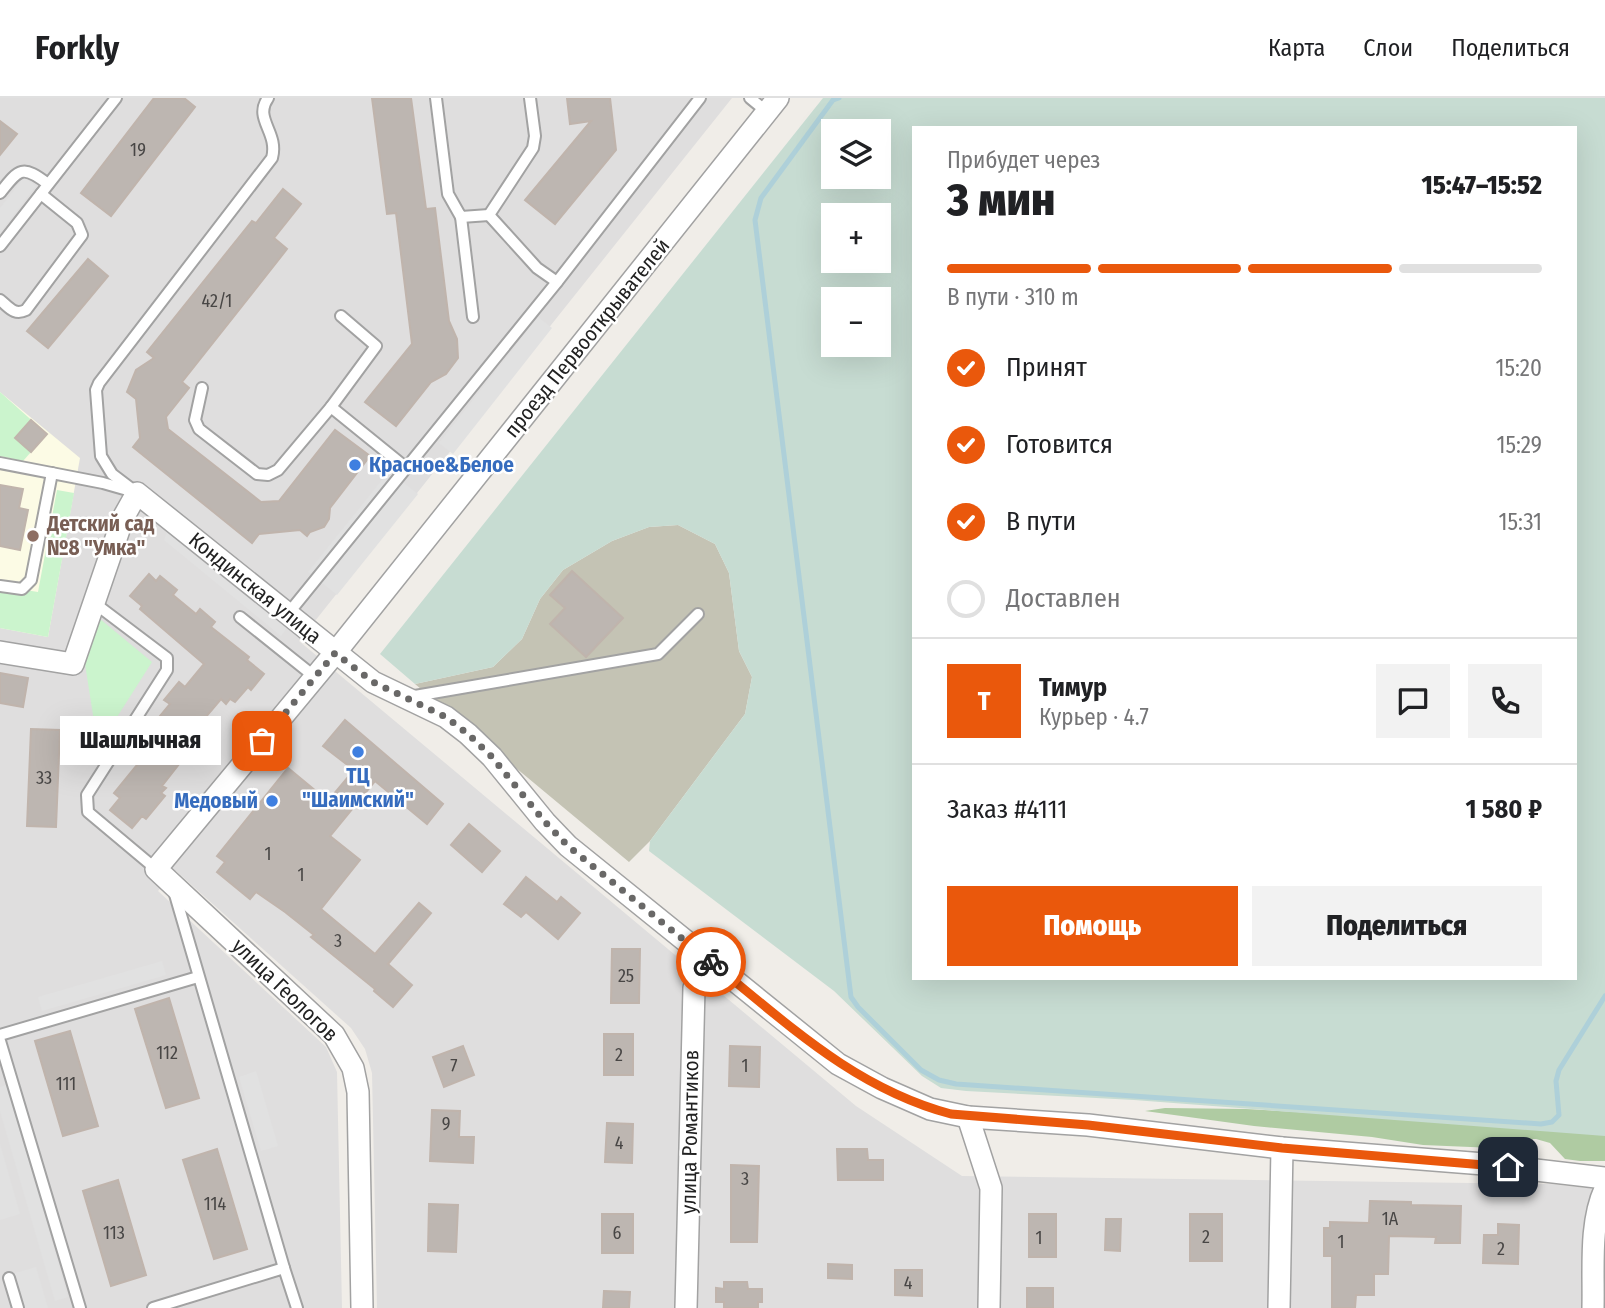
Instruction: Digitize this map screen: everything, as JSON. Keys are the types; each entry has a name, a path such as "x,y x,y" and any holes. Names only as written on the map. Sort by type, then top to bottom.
{"street":[{"name":"проезд Первооткрывателей","path":"164,876 315,677 765,103"},
{"name":"Кондинская улица","path":"137,493 373,682 446,717 468,734 492,757 568,846 838,1064 854,1074 930,1109 968,1117 1088,1125 1282,1148 1484,1164 1605,1178"},
{"path":"0,652 73,664 123,517 137,493"},
{"name":"улица Геологов","path":"164,876 334,1035 353,1068 358,1092 362,1308"},
{"name":"улица Романтиков","path":"686,1308 694,988 700,969 707,959"},
{"path":"968,1117 991,1188 989,1308"},
{"path":"1279,1308 1282,1148"},
{"path":"1593,1308 1597,1221 1605,1189"}],"lane":[{"path":"137,493 112,474 101,456 96,390 272,158 274,140 263,115 268,98"},
{"path":"436,98 447,194 461,217 473,317"},
{"path":"489,215 533,148 535,136 530,98"},
{"path":"287,615 556,282 700,98"},
{"path":"0,246 113,99"},
{"path":"0,193 15,174 21,171 29,171 48,184"},
{"path":"0,300 14,312 26,310 82,235 77,223 41,194"},
{"path":"461,217 489,215"},
{"path":"489,215 537,268 556,282"},
{"path":"202,388 195,420 199,429 257,474 268,475 278,470 331,407 376,346 341,317"},
{"path":"331,407 405,467"},
{"path":"0,463 103,483 137,493"},
{"path":"0,586 22,589 31,580 52,473"},
{"path":"103,483 112,474"},
{"path":"93,602 167,658 167,670 87,795 88,811 164,876 198,977 297,1308"},
{"path":"407,697 658,654 698,614"},
{"path":"240,617 315,677"},
{"path":"0,1035 198,977"},
{"path":"0,1041 5,1074 80,1308"},
{"path":"153,1308 284,1268"},
{"path":"9,1278 18,1308"}],"shaded area":[{"path":"0,98 732,98 299,641 856,1106 962,1176 1551,1184 1605,1190 1605,1308 377,1308 372,1073 365,1049 351,1028 176,871 158,891 326,1047 337,1072 342,1308 0,1308"},
{"path":"823,98 1605,98 1605,1136 941,1088 922,1076 834,991 649,851 650,841 745,714 752,677 739,651 729,573 715,544 678,525 649,527 612,541 563,570 540,599 522,639 493,667 415,684 380,654"},
{"path":"24,177 36,186 0,233 0,208"},
{"path":"538,317 552,328 453,454 439,443"},
{"name":"Детский сад №8 \"Умка\"","path":"0,392 80,458 48,637 0,628"},
{"path":"389,471 418,494 337,595 308,572"},
{"path":"678,525 715,544 729,573 739,651 752,677 745,714 650,841 629,862 415,684 493,667 522,639 540,599 563,570 612,541 649,527"},
{"path":"169,527 289,625 281,636 164,540"},
{"path":"162,961 166,975 42,1011 38,997"},
{"path":"256,1071 278,1146 261,1151 239,1077"},
{"path":"7,1085 68,1297 55,1301 0,1111 0,1087"},
{"path":"0,1144 20,1214 0,1220"},
{"path":"36,1267 48,1308 14,1308 5,1276"}],"green space":[{"path":"0,392 47,434 23,461 0,456"},
{"path":"57,490 74,493 48,637 0,628 0,586 38,592"},
{"path":"100,619 152,662 98,747 85,664"},
{"path":"1165,1108 1246,1109 1542,1126 1605,1118 1605,1161 1565,1159 1550,1143 1536,1139 1494,1148 1423,1145 1145,1111"}],"building":[{"path":"154,98 184,98 195,107 111,216 81,193"},
{"path":"372,98 411,98 426,209 435,208 449,321 457,339 458,358 446,374 431,382 396,426 365,402 412,344 396,213 387,214"},
{"path":"567,98 610,98 616,150 555,224 525,200 591,121 570,124"},
{"path":"0,121 17,134 0,155"},
{"path":"283,189 301,204 274,238 287,249 182,382 189,388 166,417 168,429 261,502 279,501 335,430 370,456 330,508 329,519 324,527 310,532 307,536 300,530 259,534 252,543 133,447 140,438 136,399 127,392 136,370 154,358 147,352 252,221 256,223"},
{"path":"88,259 108,276 48,348 27,331"},
{"path":"31,420 47,434 31,452 15,438"},
{"path":"0,485 23,489 19,508 28,510 20,550 0,546"},
{"path":"572,571 623,618 586,657 550,624 565,608 550,595"},
{"path":"149,574 156,581 160,576 177,590 173,595 196,614 200,609 215,622 211,627 249,657 247,660 264,674 251,690 248,687 235,702 230,699 226,704 221,699 187,739 191,742 187,747 190,750 162,786 166,788 161,793 165,796 146,819 142,816 132,828 110,810 120,798 114,793 145,751 139,746 163,718 160,716 170,704 164,700 179,682 185,687 204,664 140,609 142,606 130,596"},
{"path":"0,673 28,678 23,707 0,703"},
{"path":"345,720 443,804 427,824 375,781 330,836 360,860 321,909 375,954 419,903 431,913 388,964 412,985 393,1007 285,912 256,892 250,899 217,872 225,862 217,856 288,768 328,801 354,770 323,746"},
{"path":"31,729 60,730 56,827 27,826"},
{"path":"469,824 500,851 482,872 451,845"},
{"path":"526,877 557,902 561,897 580,913 558,939 526,912 521,917 504,904"},
{"path":"612,949 640,949 639,1003 611,1003"},
{"path":"169,998 199,1098 166,1108 135,1009"},
{"path":"70,1031 98,1126 63,1136 35,1041"},
{"path":"604,1034 633,1034 633,1075 604,1075"},
{"path":"463,1046 474,1075 444,1087 433,1057"},
{"path":"730,1046 760,1047 759,1087 729,1086"},
{"path":"432,1110 460,1111 459,1137 474,1137 473,1163 430,1161"},
{"path":"607,1123 633,1124 632,1163 605,1162"},
{"path":"217,1149 247,1249 214,1259 183,1160"},
{"path":"837,1149 867,1149 868,1160 883,1160 883,1180 838,1180"},
{"path":"731,1165 759,1166 757,1242 731,1242"},
{"path":"118,1180 146,1275 111,1286 83,1191"},
{"path":"1370,1201 1461,1206 1460,1243 1435,1243 1436,1237 1389,1236 1388,1274 1374,1274 1374,1295 1356,1295 1355,1308 1332,1308 1332,1256 1324,1256 1324,1228 1330,1228 1330,1222 1369,1223"},
{"path":"429,1204 458,1205 456,1252 428,1251"},
{"path":"602,1214 633,1214 633,1253 602,1253"},
{"path":"1029,1214 1056,1214 1056,1257 1029,1257"},
{"path":"1190,1214 1222,1214 1222,1261 1190,1261"},
{"path":"1106,1219 1121,1219 1120,1251 1105,1250"},
{"path":"1498,1224 1519,1225 1518,1264 1483,1263 1484,1235 1498,1235"},
{"path":"828,1264 852,1265 852,1279 828,1278"},
{"path":"895,1270 922,1270 922,1296 895,1295"},
{"path":"724,1282 747,1282 748,1289 762,1289 762,1302 758,1302 758,1308 724,1308 724,1302 716,1302 716,1288 724,1289"},
{"path":"1027,1288 1053,1288 1053,1308 1027,1308"},
{"path":"604,1291 630,1292 629,1308 603,1308"}],"waterway":[{"path":"839,98 833,100 761,198 755,220 851,997 858,1007 921,1070 939,1080 956,1084 1541,1124 1552,1122 1559,1115 1556,1081 1559,1070 1605,996"}],"way so far":[{"path":"262,741 335,653 373,682 446,717 468,734 492,757 568,846 711,962"}],"place":[{"name":"Красное&Белое","path":"355,465"},
{"name":"Детский сад №8 \"Умка\"","path":"33,536"},
{"name":"Шашлычная","path":"262,741"},
{"name":"ТЦ \"Шаимский\"","path":"358,752"},
{"name":"Медовый","path":"272,801"}],"route":[{"path":"711,962 838,1064 882,1088 930,1109 968,1117 1088,1125 1282,1148 1508,1167"}]}
